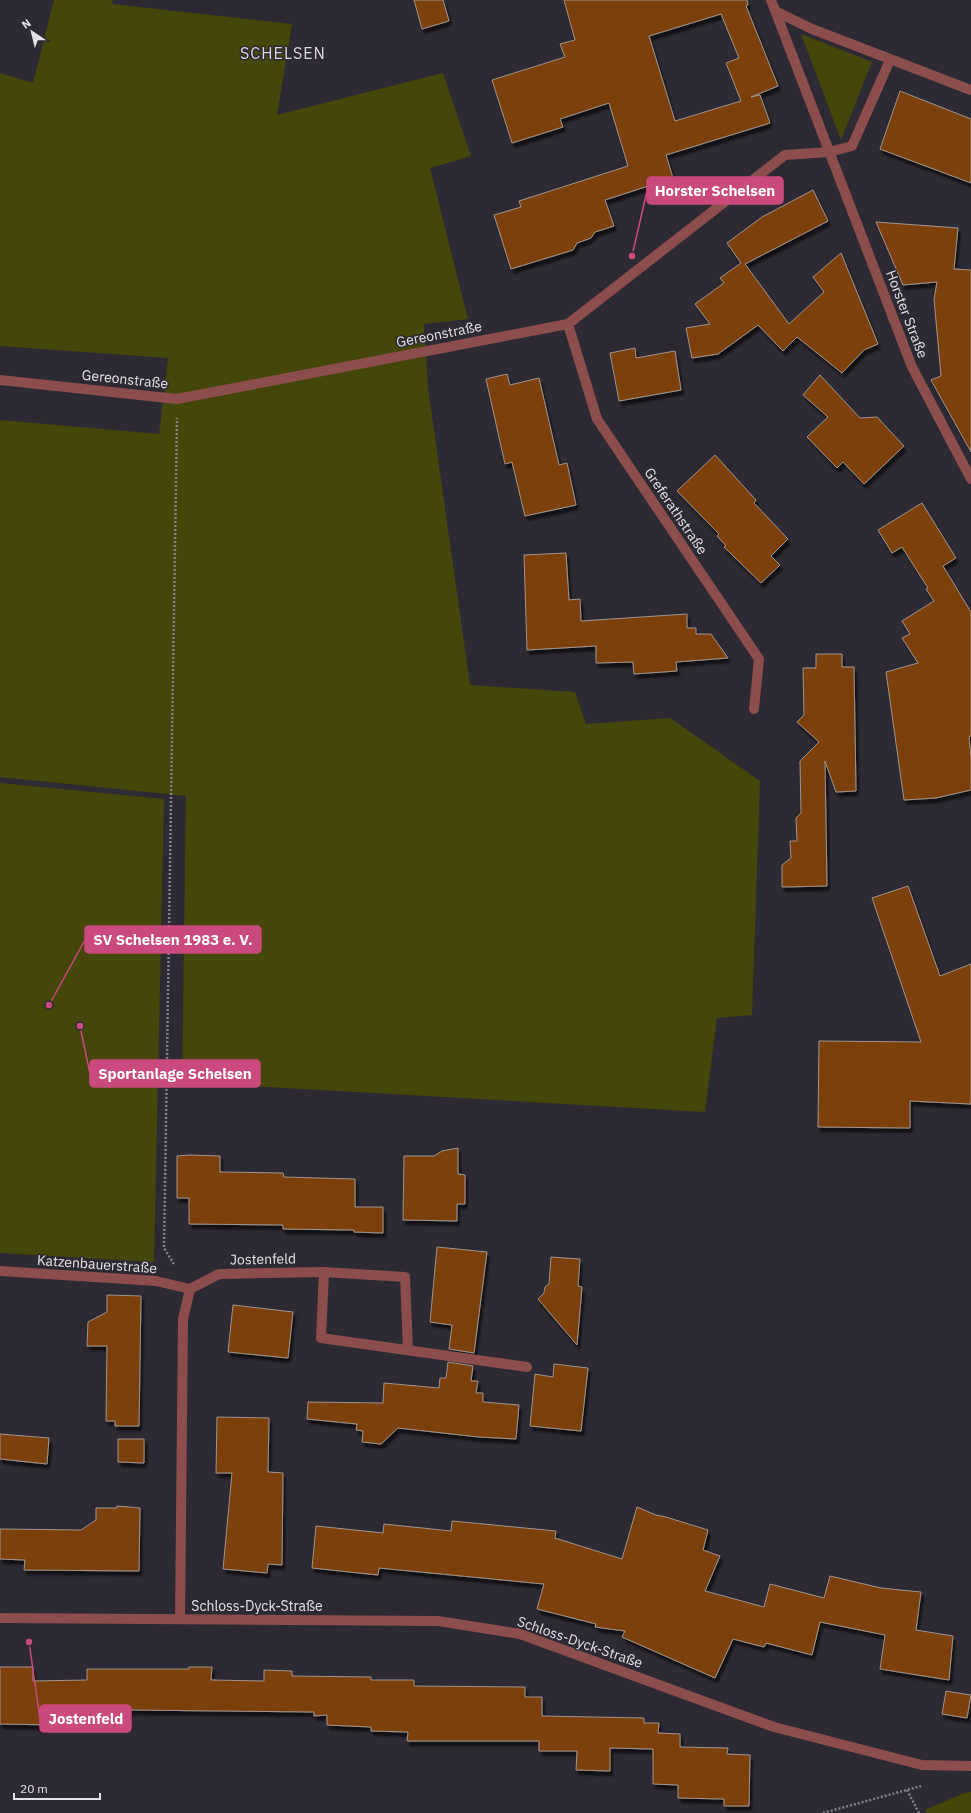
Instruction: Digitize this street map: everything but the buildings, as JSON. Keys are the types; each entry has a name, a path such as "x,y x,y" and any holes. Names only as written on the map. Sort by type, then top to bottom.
{"street":[{"name":"Horster Straße","path":"771,0 777,12 912,367 971,480"},
{"path":"777,12 812,29 971,90"},
{"path":"830,152 852,146 890,60"},
{"name":"Gereonstraße","path":"0,380 177,399 568,324 784,155 830,152"},
{"name":"Greferathstraße","path":"568,324 597,419 760,659 754,709"},
{"name":"Katzenbauerstraße","path":"0,1271 156,1281 190,1289"},
{"path":"324,1272 321,1338 528,1367"},
{"name":"Jostenfeld","path":"190,1289 219,1274 324,1272 405,1277 408,1350"},
{"path":"180,1619 182,1319 190,1289"},
{"name":"Schloss-Dyck-Straße","path":"0,1618 438,1621 520,1634 774,1727 922,1765 971,1766"}],"path":[{"path":"177,399 164,1248 190,1289"},
{"path":"824,1813 928,1785"},
{"path":"907,1790 919,1813"}],"shaded area":[{"path":"54,0 113,0 112,4 292,24 277,115 443,73 471,156 430,168 468,319 424,324 428,388 470,685 575,692 586,724 670,718 760,781 752,1015 717,1018 705,1112 182,1082 186,796 0,777 0,420 159,434 168,358 0,346 0,73 33,83"},
{"path":"801,34 872,62 841,140"},
{"path":"0,783 164,799 154,1262 0,1253"},
{"path":"971,1792 971,1813 927,1813 925,1810 964,1793"}],"place":[{"name":"Horster Schelsen","path":"632,256"},
{"name":"SV Schelsen 1983 e. V.","path":"49,1005"},
{"name":"Sportanlage Schelsen","path":"80,1026"},
{"name":"Jostenfeld","path":"29,1642"}],"district":[{"name":"SCHELSEN","path":"283,53"}]}
